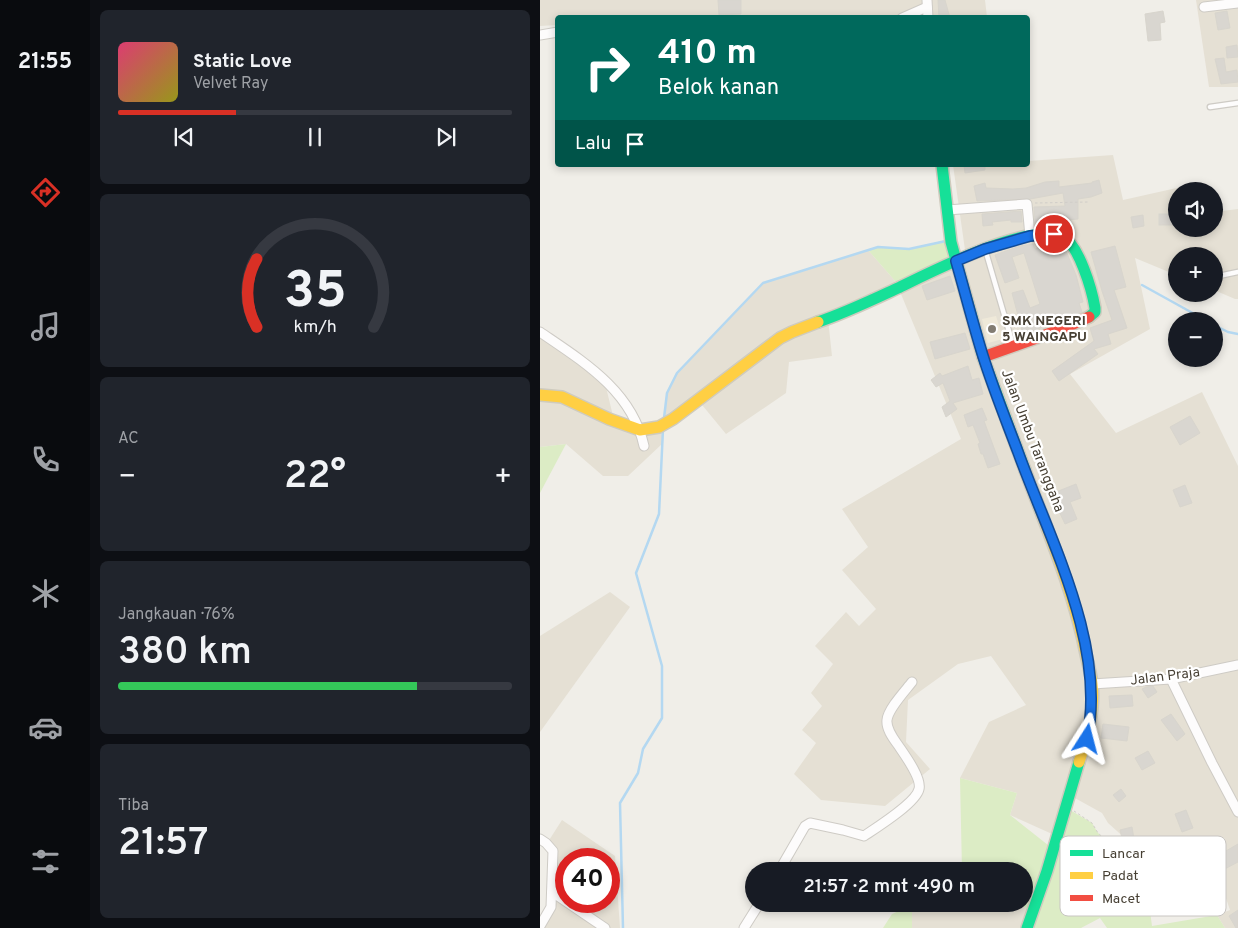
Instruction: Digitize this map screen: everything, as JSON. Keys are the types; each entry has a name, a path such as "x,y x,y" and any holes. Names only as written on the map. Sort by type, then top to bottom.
{"street":[{"path":"1204,7 1238,3"},
{"path":"907,15 927,4"},
{"path":"540,35 555,32"},
{"name":"Jalan Umbu Taranggaha","path":"942,167 951,239 983,357 1067,580 1079,620 1092,684 1092,704 1087,739 1047,871 1027,928"},
{"path":"947,210 1027,204 1030,236"},
{"path":"540,395 562,397 609,419 640,430 659,427 673,419 786,334 824,321 985,249 1030,236 1054,234 1068,240 1073,246 1085,275 1094,306 1092,316 1085,321 983,357"},
{"path":"540,332 607,380 625,402 640,430 644,446"},
{"name":"Jalan Praja","path":"1092,684 1171,679 1238,665"},
{"path":"1171,679 1212,764 1238,812"},
{"path":"784,862 805,826 810,823 864,836 894,815 916,796 919,789 917,777 890,733 887,720 891,710 912,682"},
{"path":"540,839 553,851 551,910 540,926"},
{"path":"552,892 605,928"},
{"path":"744,928 754,912"}],"lane":[{"path":"1210,107 1238,104"},
{"path":"985,249 1014,346"},
{"path":"1223,275 1238,272"}],"path":[{"path":"1027,204 1089,202"},
{"path":"1066,805 1092,823 1101,836"}],"shaded area":[{"path":"540,0 985,0 987,15 555,15 555,25 540,26"},
{"path":"1196,0 1238,0 1238,87 1209,87"},
{"path":"1113,155 1123,200 1168,190 1168,237 1223,237 1223,211 1238,209 1238,299 1223,294 1223,247 1168,247 1168,272 1135,258 1150,329 1070,374 1116,433 1202,392 1238,466 1238,928 1225,928 1218,916 1226,916 1226,912 1230,910 1226,898 1226,836 1123,836 1108,823 1102,813 1073,797 1060,838 1010,815 1017,793 960,778 989,722 1026,705 991,656 958,664 908,700 906,742 930,769 885,806 821,800 794,774 816,743 802,730 822,706 811,693 833,664 815,646 846,612 859,626 876,609 842,570 868,547 842,509 961,439 896,282 965,250 953,167 1030,167 1030,161"},
{"path":"868,250 896,282 828,319 832,356 789,362 786,393 726,434 698,400 664,423 667,393 677,373 763,283"},
{"name":"SMK NEGERI 5 WAINGAPU","path":"996,316 1003,339 988,343 982,319"},
{"path":"540,337 604,379 614,420 641,427 664,423 663,443 628,476 603,476 566,444 540,447"},
{"path":"610,592 630,607 540,732 540,636"},
{"path":"562,820 603,848 555,848 555,913 619,913 620,928 540,928 551,908 551,852 546,845"},
{"path":"912,912 1031,912 1029,928 912,928"}],"green space":[{"path":"950,239 956,259 896,282 868,250 878,247 909,249"},
{"path":"566,444 540,493 540,447"},
{"path":"960,778 1017,793 1010,815 1053,849 1065,807 1092,823 1101,836 1060,836 1060,916 1151,916 1152,926 1218,916 1225,928 1107,928 1100,918 1081,928 1029,928 1031,912 1033,912 1033,862 962,862"},
{"path":"896,912 912,912 912,928 883,928 892,914"}],"building":[{"path":"718,0 741,0 741,14 719,15"},
{"path":"938,0 945,0 949,15 939,15"},
{"path":"1163,11 1165,22 1160,23 1161,40 1148,41 1145,14"},
{"path":"1227,11 1230,28 1218,30 1215,13"},
{"path":"1237,45 1238,57 1227,58 1226,47"},
{"path":"1224,58 1226,72 1237,70 1238,82 1221,84 1215,59"},
{"path":"964,167 985,167 985,170 965,173"},
{"path":"1099,180 1102,193 1078,199 1078,219 1035,223 1034,207 1065,206 1063,193 1030,199 977,201 974,186 985,183 986,188 1013,189 1059,181 1059,187 1092,183"},
{"path":"1021,211 1022,222 1011,222 1011,220 992,222 993,225 983,226 982,214"},
{"path":"1159,214 1168,214 1168,225 1159,225"},
{"path":"1143,215 1144,226 1133,228 1131,217"},
{"path":"1056,243 1066,251 1076,275 1083,302 1079,303 1082,312 1023,334 1012,293 1023,290 1030,308 1040,304 1024,253 1012,257 1019,278 1005,283 995,255 1020,246 1033,244 1035,249"},
{"path":"1115,246 1126,287 1114,290 1127,328 1108,334 1111,344 1094,349 1098,354 1059,381 1052,371 1094,341 1090,328 1112,320 1091,252"},
{"path":"950,276 955,291 927,300 922,286"},
{"path":"965,333 970,349 935,359 930,342"},
{"path":"968,366 972,380 979,378 983,394 953,403 957,409 946,417 942,407 950,401 943,383 936,387 931,380 940,373 942,376"},
{"path":"982,408 987,420 984,421 1000,464 988,468 983,454 981,454 978,444 980,443 973,425 968,427 964,415"},
{"path":"1190,416 1200,433 1180,445 1170,427"},
{"path":"1076,484 1081,498 1070,502 1077,519 1065,524 1051,494"},
{"path":"1185,485 1192,503 1180,507 1173,490"},
{"path":"1153,686 1157,692 1148,698 1142,689"},
{"path":"1132,695 1133,706 1110,708 1109,696"},
{"path":"1171,714 1185,734 1177,741 1161,720"},
{"path":"1103,724 1129,727 1127,741 1101,738"},
{"path":"1148,751 1155,763 1142,770 1135,758"},
{"path":"1121,789 1126,796 1119,802 1113,795"},
{"path":"1186,810 1193,828 1182,832 1175,814"},
{"path":"1132,827 1134,836 1122,836 1120,830"},
{"path":"1238,844 1238,862 1226,868 1226,851"},
{"path":"1238,910 1238,928 1236,928 1229,916"}],"waterway":[{"path":"664,418 667,393 677,373 763,283 878,247 909,249 946,241"},
{"path":"1142,285 1191,312"},
{"path":"1223,330 1238,334"},
{"path":"623,928 620,803 638,773 643,749 662,718 662,666 636,573 659,514 663,429"}],"traffic: fast":[{"path":"942,167 951,242 983,357 1025,470"},
{"path":"818,322 838,315 981,250 1028,236 1048,234 1063,237 1069,242 1079,258 1088,280 1095,308 1095,312 1089,317"},
{"path":"1027,928 1047,871 1079,762"}],"traffic: slow":[{"path":"540,395 562,397 609,419 640,430 659,427 673,419 780,338 818,322"},
{"path":"1025,470 1067,583 1081,630 1091,676 1093,694 1091,714 1079,762"}],"traffic: jam":[{"path":"983,357 1062,329 1089,317"}],"place":[{"name":"SMK NEGERI 5 WAINGAPU","path":"992,329"}],"route":[{"path":"1054,234 1030,236 985,249 956,261 983,357 1018,453 1052,537 1077,611 1092,684 1091,723 1087,739"}]}
